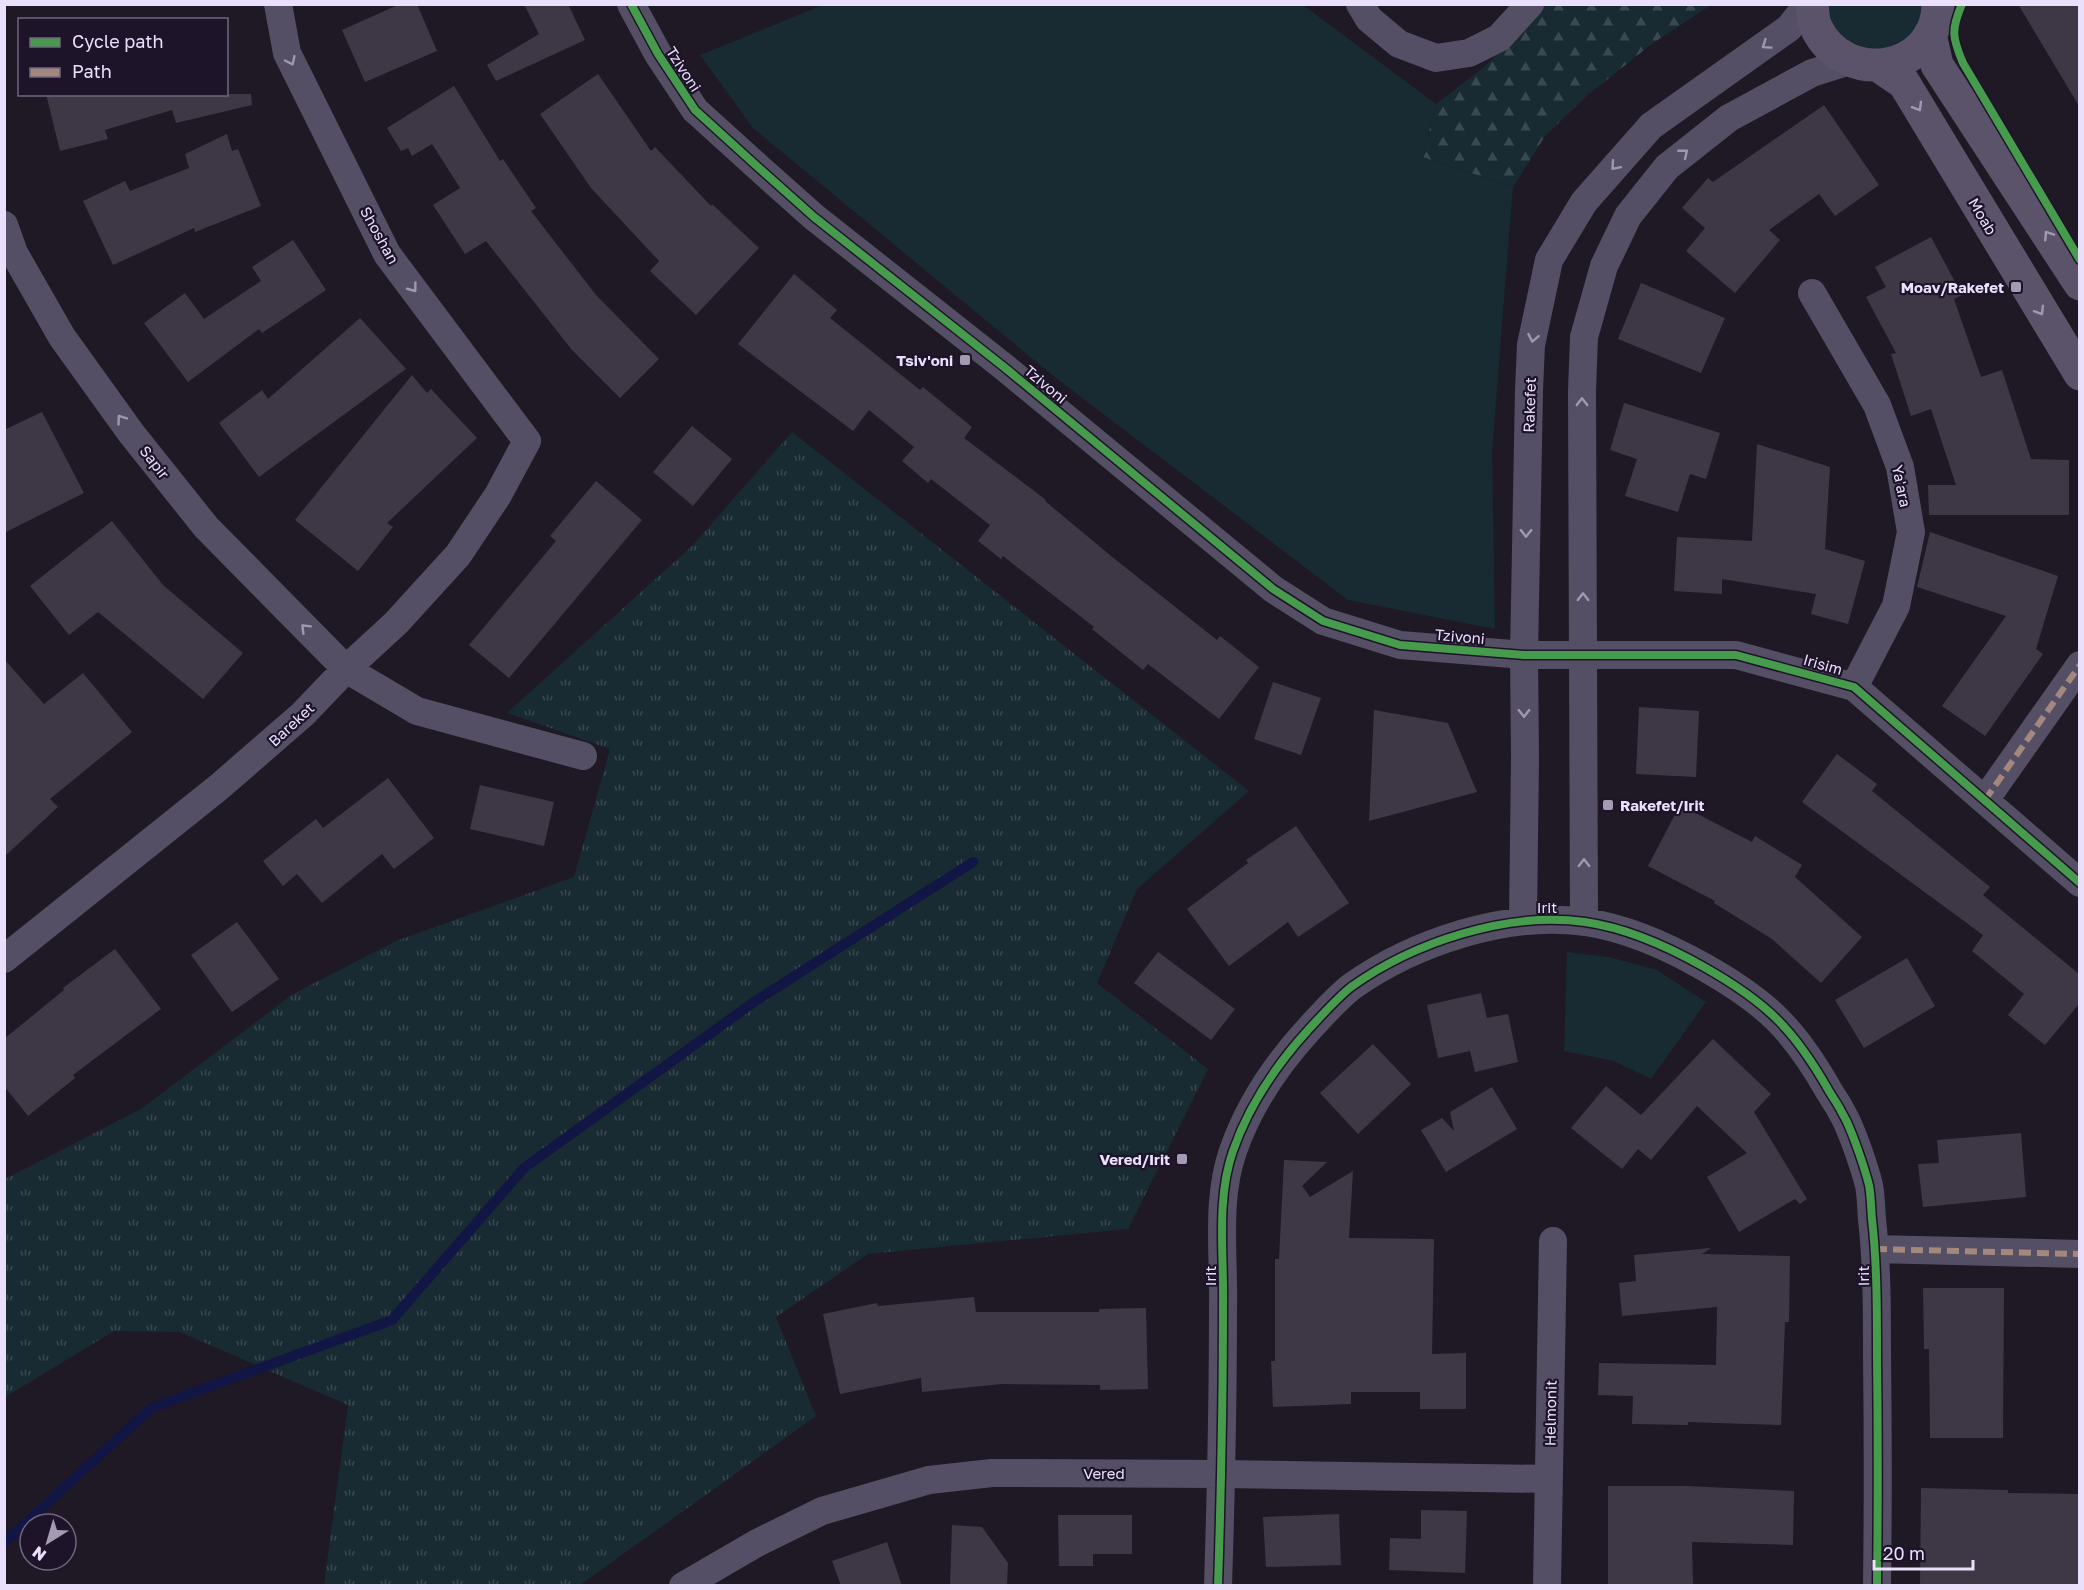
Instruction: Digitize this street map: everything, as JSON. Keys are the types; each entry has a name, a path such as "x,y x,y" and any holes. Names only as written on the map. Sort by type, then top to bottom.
{"main road":[{"name":"Moab","path":"1810,4 1816,26 1827,45 1844,59 1865,63 1904,83 2079,374"},
{"path":"1865,63 1886,66 1906,58 1923,45 1934,19"},
{"path":"1934,19 1937,65 2079,285"}],"street":[{"name":"Shoshan","path":"278,4 287,53 387,254 526,441"},
{"name":"Tzivoni","path":"631,4 658,54 695,110 814,216 1004,367 1273,589 1323,621 1400,645 1524,655"},
{"path":"1360,4 1369,19 1399,44 1436,58 1469,53 1499,38 1530,4"},
{"name":"Rakefet","path":"1523,921 1524,655 1530,356 1549,260 1584,202 1651,126 1789,28 1810,4"},
{"path":"1584,922 1582,391 1584,337 1604,266 1628,216 1667,167 1729,118 1812,73 1865,63"},
{"name":"Sapir","path":"4,225 14,253 62,337 132,433 206,527 346,669 417,711 583,756"},
{"name":"Ya'ara","path":"1812,293 1877,405 1900,467 1911,532 1896,606 1854,687"},
{"name":"Bareket","path":"5,959 219,787 303,714 346,669 396,623 458,555 498,495 526,441"},
{"name":"Irisim","path":"1524,655 1736,655 1854,687 2079,883"},
{"path":"1985,800 2079,665"},
{"name":"Irit","path":"1218,1586 1222,1474 1224,1255 1222,1212 1231,1155 1247,1116 1287,1053 1347,991 1370,975 1437,943 1472,931 1523,921 1584,922 1644,938 1682,955 1745,991 1782,1023 1810,1057 1846,1120 1869,1185 1875,1249 1879,1464 1876,1586"},
{"name":"Helmonit","path":"1547,1586 1552,1241"},
{"path":"1875,1249 2079,1254"},
{"name":"Vered","path":"684,1586 757,1543 822,1511 929,1480 992,1473 1549,1479"}],"green space":[{"path":"825,4 1303,5 1436,104 1422,157 1513,187 1492,451 1495,629 1348,600 1052,375 753,128 700,55"},
{"path":"1545,5 1711,5 1653,43 1589,94 1545,136 1513,187 1422,157 1436,104 1484,67"},
{"path":"1822,5 1927,5 1920,30 1893,53 1841,44"},
{"path":"792,432 1249,791 1137,889 1097,983 1208,1069 1128,1229 868,1254 776,1317 816,1416 580,1585 324,1585 348,1405 180,1332 114,1331 5,1397 5,1179 141,1109 293,994 396,941 574,877 610,749 507,713 692,546"},
{"path":"1567,952 1609,957 1657,970 1706,1002 1651,1079 1614,1061 1564,1051"}],"building":[{"path":"400,4 417,4 437,51 365,82 342,30"},
{"path":"524,4 568,4 585,40 496,81 487,65 539,34"},
{"path":"2018,4 2079,4 2079,106"},
{"path":"598,74 651,151 655,147 711,206 712,204 759,248 696,315 650,271 659,261 591,188 540,114"},
{"path":"454,86 500,161 503,159 536,208 531,211 596,295 659,359 620,398 572,350 486,241 465,254 433,205 460,188 432,144 412,156 408,148 401,151 387,128"},
{"path":"251,94 252,105 176,123 172,110 105,130 108,139 60,151 46,96"},
{"path":"1824,105 1879,185 1835,216 1819,194 1769,230 1780,240 1735,293 1686,251 1705,228 1682,208 1708,178 1713,182"},
{"path":"227,134 232,151 238,149 261,206 195,232 194,228 113,265 83,201 125,181 130,191 189,168 185,154"},
{"path":"1931,237 1962,295 1954,299 1981,377 2002,370 2031,459 2069,460 2069,515 1929,515 1928,485 1956,485 1931,409 1911,416 1891,354 1896,353 1866,297 1886,287 1875,267"},
{"path":"293,240 326,290 262,333 259,329 188,382 144,323 185,293 204,319 261,281 252,267"},
{"path":"794,274 837,310 830,318 920,390 923,387 972,427 964,438 1046,500 1111,556 1217,640 1220,636 1259,667 1219,719 1148,664 1143,670 1092,629 1094,627 1003,556 1001,559 978,541 990,525 931,479 928,483 902,461 914,447 869,410 853,431 738,344"},
{"path":"1641,283 1725,318 1701,373 1618,339"},
{"path":"360,318 406,369 259,477 219,423 262,390 268,399"},
{"path":"412,375 427,393 431,389 477,438 387,523 393,527 358,571 295,520"},
{"path":"1624,403 1720,433 1706,479 1690,474 1678,512 1625,496 1637,459 1610,450"},
{"path":"42,412 84,493 4,533 4,430"},
{"path":"692,426 732,459 693,506 653,472"},
{"path":"1757,444 1830,467 1825,549 1865,561 1848,624 1811,614 1816,594 1722,579 1722,594 1674,591 1677,537 1752,541"},
{"path":"596,481 642,520 509,678 469,645 556,541 550,536"},
{"path":"112,521 163,585 243,653 203,699 98,612 69,635 30,586"},
{"path":"1930,532 2058,576 2036,649 2043,654 1985,736 1942,706 2006,616 1917,587"},
{"path":"4,659 44,704 83,673 132,732 50,799 58,807 4,857"},
{"path":"1273,682 1321,698 1301,755 1254,739"},
{"path":"1639,707 1699,711 1696,777 1636,774"},
{"path":"1374,710 1448,723 1477,792 1369,821"},
{"path":"1837,754 1877,784 1872,791 1990,887 1983,895 2079,974 2079,1004 2045,1045 2008,1015 2024,994 1972,951 1983,935 1802,802"},
{"path":"388,778 434,838 394,869 382,854 322,903 297,874 283,886 263,861 316,819 323,828"},
{"path":"480,785 554,802 544,846 470,829"},
{"path":"1680,805 1752,842 1755,836 1802,865 1795,877 1862,937 1821,983 1772,939 1714,903 1715,901 1648,866"},
{"path":"1296,826 1349,903 1298,937 1288,922 1229,966 1187,909 1248,863 1246,860"},
{"path":"237,922 279,979 232,1012 191,955"},
{"path":"115,949 161,1009 73,1075 75,1078 28,1116 4,1086 4,1039 64,990 63,988"},
{"path":"1158,952 1235,1009 1211,1040 1134,983"},
{"path":"1907,958 1935,1006 1864,1048 1835,1000"},
{"path":"1481,993 1487,1018 1508,1014 1518,1062 1475,1072 1470,1051 1438,1058 1427,1005"},
{"path":"1713,1039 1771,1094 1754,1112 1807,1199 1800,1204 1795,1199 1739,1232 1707,1177 1747,1153 1697,1106 1651,1160 1638,1149 1622,1169 1571,1128 1606,1086 1641,1115"},
{"path":"1373,1044 1411,1084 1358,1134 1320,1093"},
{"path":"1492,1087 1517,1129 1446,1172 1421,1130 1442,1118 1454,1131 1450,1112"},
{"path":"2021,1133 2026,1197 1923,1207 1918,1164 1939,1163 1937,1140"},
{"path":"1284,1160 1327,1162 1302,1186 1310,1197 1353,1171 1349,1238 1434,1239 1432,1354 1466,1353 1466,1409 1420,1409 1420,1392 1351,1392 1351,1404 1273,1407 1271,1361 1275,1361 1275,1259 1279,1259"},
{"path":"1711,1248 1702,1254 1790,1256 1789,1322 1785,1322 1781,1425 1688,1422 1688,1425 1632,1424 1633,1396 1598,1395 1599,1363 1716,1365 1717,1307 1622,1316 1619,1283 1636,1281 1634,1255"},
{"path":"1923,1288 2004,1288 2003,1438 1930,1438 1929,1349 1924,1349"},
{"path":"974,1297 976,1312 1099,1312 1099,1309 1146,1308 1148,1389 1100,1390 1100,1385 1002,1384 922,1392 921,1378 840,1394 823,1314 877,1303 878,1306"},
{"path":"1608,1486 1686,1486 1794,1491 1793,1545 1692,1542 1693,1586 1608,1586"},
{"path":"1921,1488 2079,1494 2079,1586 1920,1586"},
{"path":"1421,1510 1467,1511 1465,1573 1389,1570 1390,1538 1421,1539"},
{"path":"1339,1514 1341,1565 1266,1567 1263,1517"},
{"path":"1058,1515 1132,1515 1132,1554 1093,1554 1093,1566 1059,1566"},
{"path":"952,1525 982,1527 1008,1563 1007,1586 950,1586"},
{"path":"887,1542 902,1586 841,1586 832,1561"}],"waterway":[{"path":"4,1543 151,1408 392,1320 524,1168 754,1002 973,862"}],"marked path":[{"path":"1985,800 2080,665"},
{"path":"1875,1249 2080,1254"}],"cycle path":[{"path":"631,4 658,54 695,110 759,168 814,217 1004,367 1273,589 1323,621 1400,645 1524,655 1736,655 1854,687 2080,883"},
{"path":"1962,4 1954,34 1963,63 2080,260"},
{"path":"1218,1586 1223,1374 1224,1188 1233,1151 1255,1102 1275,1071 1324,1013 1351,987 1376,971 1403,956 1463,934 1525,921 1555,920 1601,925 1646,939 1690,959 1745,992 1777,1019 1803,1050 1846,1120 1869,1185 1875,1253 1878,1413 1877,1586"}],"place":[{"name":"Moav/Rakefet","path":"2016,287"},
{"name":"Tsiv'oni","path":"965,360"},
{"name":"Rakefet/Irit","path":"1608,805"},
{"name":"Vered/Irit","path":"1182,1159"}]}
